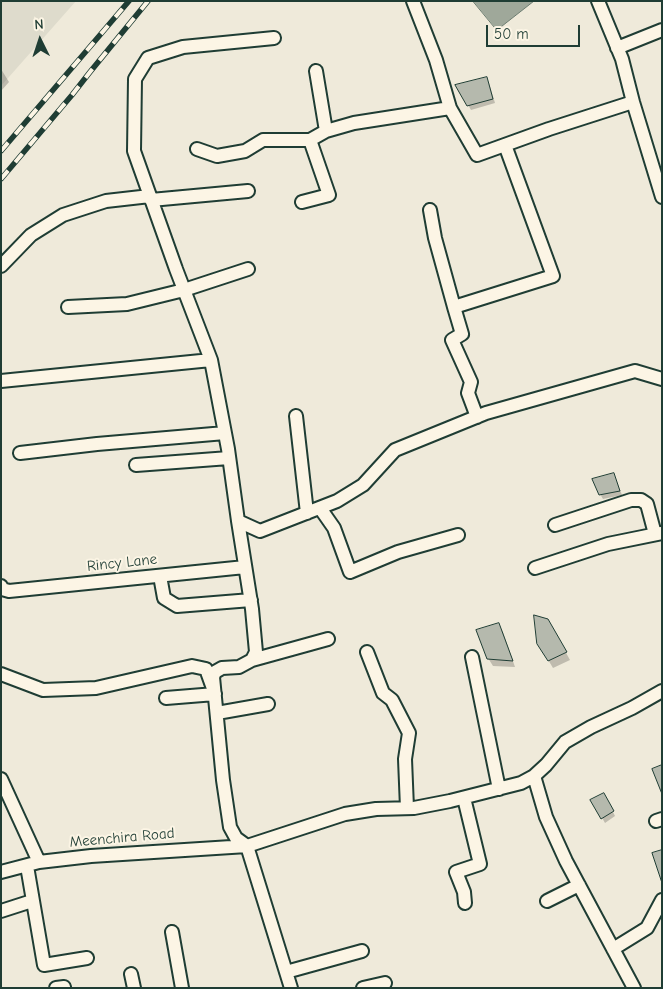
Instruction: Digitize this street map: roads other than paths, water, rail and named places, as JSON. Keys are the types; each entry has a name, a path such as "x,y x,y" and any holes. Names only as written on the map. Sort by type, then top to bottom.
{"street":[{"path":"413,1 436,60 450,108 477,155 633,102"},
{"path":"598,1 622,59 662,197"},
{"path":"617,48 662,30"},
{"path":"252,660 256,652 251,600 230,458 211,360 134,151 135,79 148,58 183,47 274,38"},
{"path":"316,71 326,131"},
{"path":"197,149 217,156 245,151 263,140 310,140 326,131 354,123 450,108"},
{"path":"302,202 329,195 310,140"},
{"path":"454,307 553,276 505,145"},
{"path":"1,266 31,235 63,215 106,201 248,191"},
{"path":"430,210 435,238 462,334 452,340 471,382 468,393 477,416"},
{"path":"68,307 127,304 184,290 248,269"},
{"path":"1,381 211,360"},
{"path":"238,522 260,531 337,501 363,485 396,450 477,416 634,372 662,379"},
{"path":"296,416 307,513"},
{"path":"20,453 225,433"},
{"path":"136,465 230,458"},
{"path":"535,568 608,544 658,533 647,504 641,500 631,500 555,525"},
{"path":"320,508 334,528 350,572 398,552 458,535"},
{"name":"Rincy Lane","path":"2,587 9,591 245,567"},
{"path":"160,576 164,598 178,606 251,600"},
{"path":"288,987 286,972 247,846 236,838 230,827 223,780 213,677 215,672 222,668 239,667 252,660 328,639"},
{"path":"367,652 383,693 392,700 409,733 405,759 407,808"},
{"path":"472,657 499,789"},
{"path":"1,674 43,690 96,688 192,666 206,669 215,694"},
{"path":"634,988 566,861 546,817 534,776 565,742 590,727 632,708 662,691"},
{"path":"166,698 215,694"},
{"path":"217,713 268,704"},
{"name":"Meenchira Road","path":"1,872 40,862 92,856 247,846 345,814 450,802 521,784 534,776"},
{"path":"1,780 40,862"},
{"path":"464,798 480,864 456,872 464,892 465,903"},
{"path":"26,866 44,965 88,958"},
{"path":"547,901 579,885"},
{"path":"613,949 647,928 662,900"},
{"path":"1,911 32,901"},
{"path":"172,932 182,988"},
{"path":"286,972 362,951"},
{"path":"131,974 134,988"},
{"path":"363,988 385,983"}],"railway":[{"path":"1,151 129,1"},
{"path":"1,179 148,1"}]}
